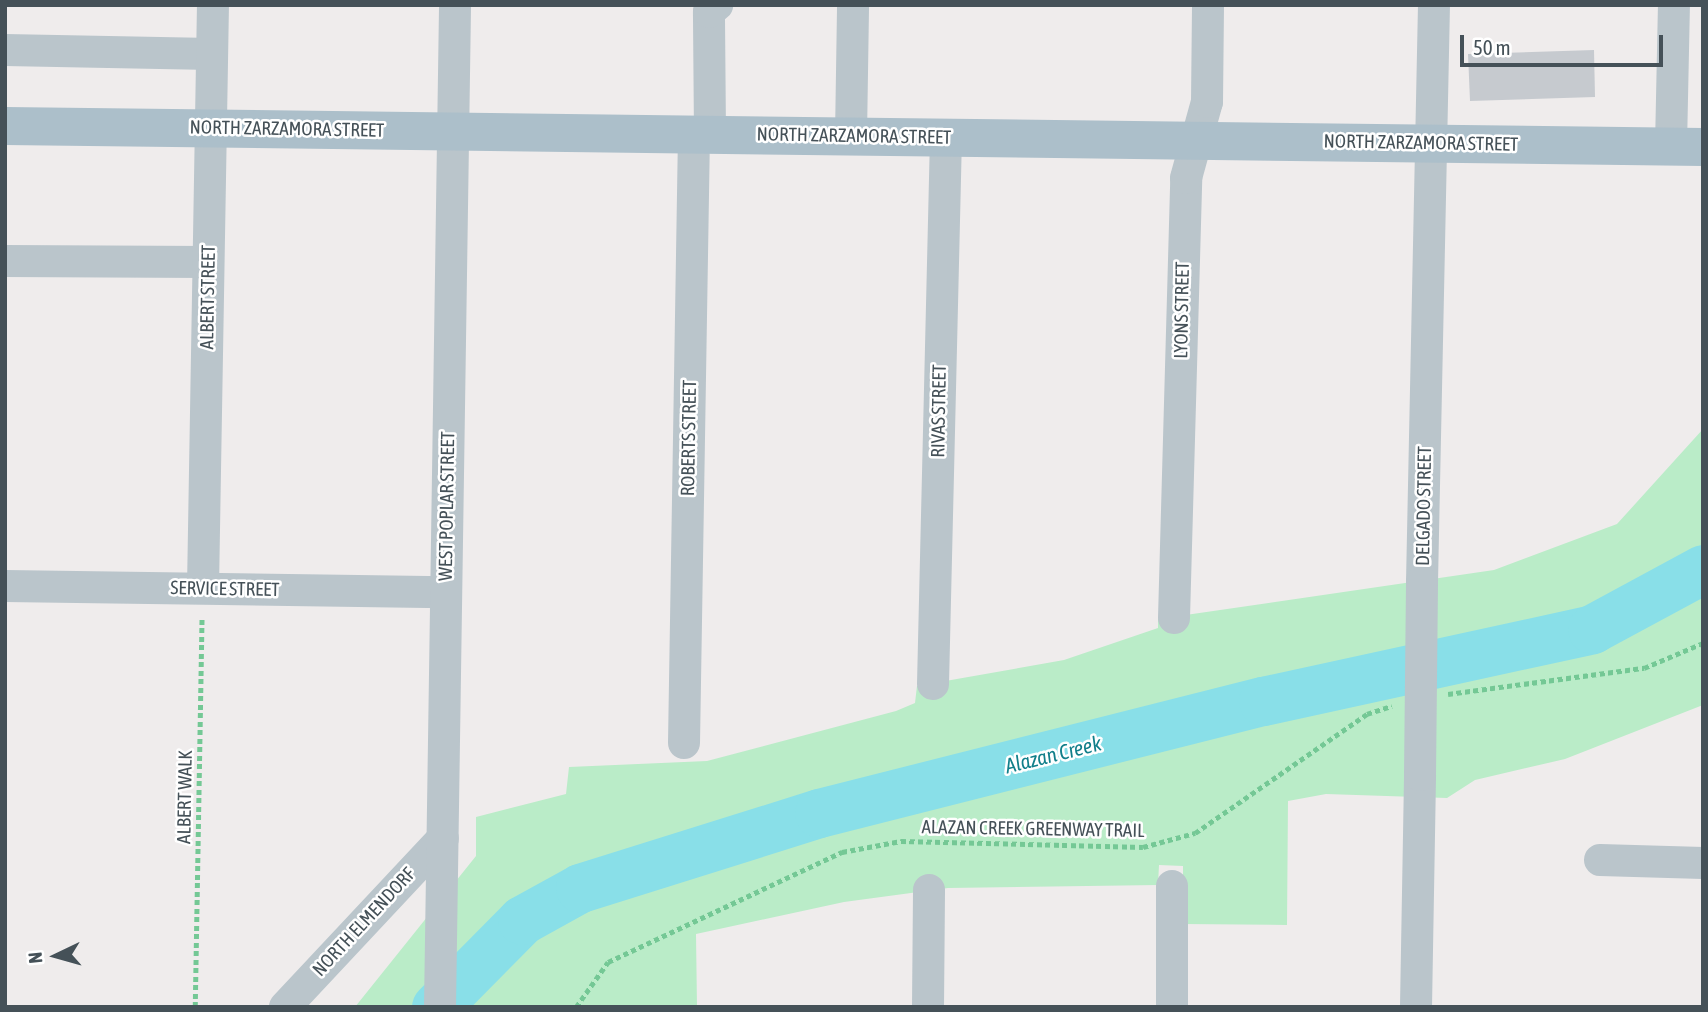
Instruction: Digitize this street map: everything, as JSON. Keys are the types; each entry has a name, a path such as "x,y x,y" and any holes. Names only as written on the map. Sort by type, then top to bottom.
{"main road":[{"name":"NORTH ZARZAMORA STREET","path":"5,125 1687,147"}],"street":[{"name":"ALBERT STREET","path":"203,588 213,5"},
{"name":"WEST POPLAR STREET","path":"440,1007 455,5"},
{"name":"ROBERTS STREET","path":"684,743 702,134 709,12 716,5"},
{"path":"851,136 853,5"},
{"name":"LYONS STREET","path":"1174,618 1185,178 1207,102 1208,5"},
{"name":"DELGADO STREET","path":"1416,1007 1434,5"},
{"path":"1674,5 1687,147"},
{"path":"5,50 212,54"},
{"name":"RIVAS STREET","path":"933,684 946,137"},
{"path":"5,261 208,262"},
{"name":"SERVICE STREET","path":"5,586 445,592"},
{"name":"NORTH ELMENDORF","path":"285,1007 443,838"},
{"path":"1600,860 1703,863"},
{"path":"1172,886 1172,1007"},
{"path":"928,1007 929,890"}],"path":[{"name":"ALBERT WALK","path":"195,1007 203,588"},
{"path":"1435,696 1644,668 1703,643"},
{"name":"ALAZAN CREEK GREENWAY TRAIL","path":"576,1007 608,962 842,852 901,841 1143,847 1195,833 1367,714 1400,703"}],"green space":[{"path":"1703,429 1703,705 1565,759 1475,780 1447,798 1326,794 1288,801 1287,925 1183,924 1183,866 1159,865 1158,885 948,888 844,902 696,934 697,1007 355,1007 476,856 476,817 566,794 569,767 707,761 896,711 915,703 917,686 1064,660 1158,628 1158,619 1494,570 1617,524"}],"building":[{"path":"1594,50 1595,97 1470,101 1468,54"}],"waterway":[{"name":"Alazan Creek","path":"436,1007 522,920 580,888 819,813 1263,701 1592,629 1703,569"}]}
